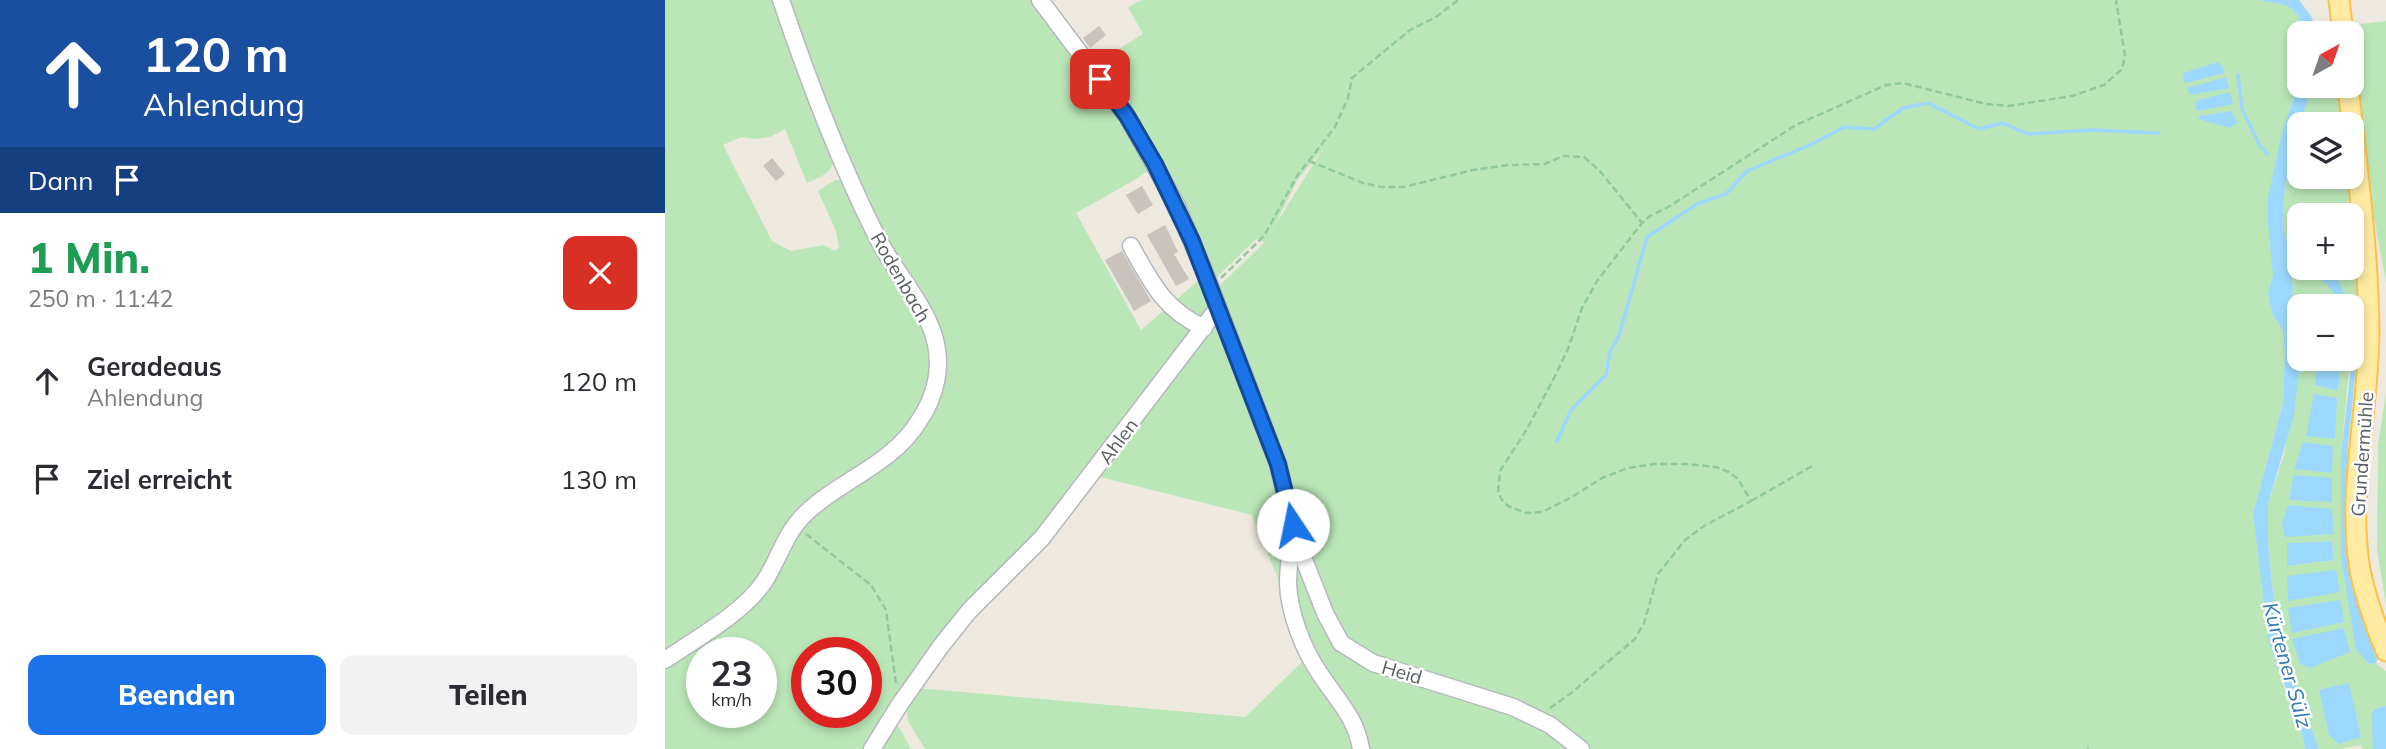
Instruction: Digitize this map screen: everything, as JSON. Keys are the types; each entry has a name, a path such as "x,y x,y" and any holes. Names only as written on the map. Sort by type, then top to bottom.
{"main road":[{"name":"Grundermühle","path":"2350,98 2359,165 2369,331 2367,387 2357,494 2359,564 2366,596 2386,651"}],"street":[{"name":"Rodenbach","path":"665,660 744,604 763,584 785,538 803,515 894,451 908,437 933,396 938,376 934,337 928,322 883,250 846,173 817,103 781,0"},
{"path":"1040,0 1127,116 1176,204 1278,464 1293,525 1289,583 1293,613 1310,658 1320,676 1346,708 1358,731 1361,749"},
{"path":"1131,246 1151,283 1165,302 1183,317 1204,328"},
{"name":"Ahlen","path":"872,749 900,704 969,611 1049,529 1218,308"},
{"name":"Heid","path":"1293,525 1325,613 1341,643 1373,663 1466,690 1537,718 1581,749"}],"path":[{"path":"1211,288 1264,236 1288,190 1335,127 1343,112 1352,78 1411,30 1458,0"},
{"path":"1751,501 1738,479 1729,472 1701,464 1654,464 1628,468 1602,478 1542,512 1526,513 1514,510 1502,500 1498,492 1500,471 1527,429 1553,380 1588,295 1642,223 1795,125 1886,85 1903,83 1986,104 2008,106 2072,96 2104,85 2122,69 2125,56 2116,0"},
{"path":"1309,161 1363,183 1382,187 1404,187 1496,167 1545,164 1563,156 1584,157 1599,170 1642,223"},
{"path":"1537,718 1570,695 1635,639 1644,623 1658,574 1685,540 1704,526 1814,465"},
{"path":"796,525 871,585 886,610 900,704"}],"green space":[{"path":"665,0 776,0 834,161 823,175 807,183 785,129 770,137 741,137 723,145 772,241 791,251 824,245 835,251 839,247 836,231 818,191 835,180 842,180 923,321 934,369 924,405 895,443 821,496 765,573 741,600 665,654"},
{"path":"785,0 1034,0 1121,118 1151,168 1076,213 1141,330 1198,281 1204,281 1208,305 1199,328 866,749 665,749 665,664 686,649 686,728 777,728 777,637 703,637 746,607 808,518 895,455 942,365 883,244"},
{"path":"1142,0 2257,0 2293,10 2300,21 2287,21 2287,98 2294,98 2283,129 2273,275 2268,293 2272,313 2283,331 2283,403 2253,514 2281,680 2301,729 2305,749 1587,749 1545,717 1374,661 1343,641 1328,612 1217,288 1265,242 1256,239 1214,280 1096,63 1143,34 1128,7","holes":["1323,149 1274,226 1298,179"]},
{"path":"2386,21 2386,282 2370,196 2364,112 2361,112 2360,98 2364,98 2364,24"},
{"path":"2308,98 2341,98 2343,112 2304,112"},
{"path":"2287,176 2287,189 2349,189 2351,203 2287,203 2287,241 2283,219"},
{"path":"2292,280 2322,280 2334,294 2292,294"},
{"path":"2336,280 2358,280 2359,294 2344,294"},
{"path":"1217,326 1273,465 1286,518 1286,598 1252,515 1096,476 1212,327"},
{"path":"2299,371 2316,371 2315,385 2338,391 2340,371 2349,371 2341,484 2369,664 2376,663 2386,671 2386,706 2374,709 2371,714 2373,749 2362,749 2361,745 2319,749 2292,676 2275,611 2268,545 2268,504 2284,454","holes":["2332,541 2334,560 2287,566 2287,543"]},
{"path":"2386,393 2386,603 2377,551 2378,445"},
{"path":"1295,560 1300,561 1339,646 1531,718 1573,749 1365,749 1314,658 1293,597"},
{"path":"1306,658 1340,707 1358,749 925,749 908,721 906,705 917,688 1245,717"},
{"path":"894,725 898,725 911,749 879,749"}],"water":[{"path":"2257,0 2299,0 2313,21 2300,21 2293,10"},
{"path":"2218,62 2224,73 2186,83 2183,79 2184,73"},
{"path":"2226,77 2229,88 2190,95 2187,88"},
{"path":"2230,92 2233,104 2198,111 2196,109 2195,101"},
{"path":"2294,98 2308,98 2304,112 2289,112"},
{"path":"2232,111 2237,123 2230,128 2198,119 2200,116"},
{"name":"Kürtener Sülz","path":"2287,118 2287,176 2283,219 2287,242 2287,280 2292,280 2293,289 2292,294 2287,294 2287,371 2299,372 2294,415 2268,504 2268,545 2275,611 2292,676 2319,749 2305,749 2301,729 2269,643 2253,514 2283,403 2283,331 2272,313 2268,293 2273,275 2268,197"},
{"path":"2321,280 2337,280 2344,294 2334,294"},
{"path":"2316,371 2340,371 2338,391 2315,385"},
{"path":"2351,371 2356,371 2348,446 2350,549 2361,611 2379,656 2376,663 2369,664 2356,649 2341,558 2341,454"},
{"path":"2314,394 2337,398 2335,439 2306,436"},
{"path":"2303,442 2333,446 2332,473 2294,469"},
{"path":"2294,475 2332,478 2332,502 2289,500"},
{"path":"2288,505 2332,509 2334,534 2285,537 2282,524"},
{"path":"2332,541 2334,560 2287,566 2287,543"},
{"path":"2336,570 2340,592 2288,601 2287,576"},
{"path":"2340,600 2344,622 2292,633 2288,608"},
{"path":"2344,628 2350,652 2310,668 2300,664 2292,639"},
{"path":"2349,683 2361,737 2339,744 2329,735 2319,690"},
{"path":"2386,706 2386,749 2373,749 2371,714 2374,709"}],"building":[{"path":"1099,26 1106,35 1090,48 1083,38"},
{"path":"772,158 785,174 776,181 763,166"},
{"path":"1142,186 1153,205 1138,214 1126,195"},
{"path":"1165,225 1178,252 1174,254 1189,279 1176,286 1147,235"},
{"path":"1122,251 1151,301 1134,311 1105,260"}],"waterway":[{"path":"2238,75 2242,109 2260,146 2267,154"},
{"path":"1557,441 1571,410 1606,375 1610,352 1619,336 1647,237 1697,204 1726,194 1747,171 1810,145 1844,127 1874,129 1903,108 1928,103 1979,129 2003,123 2028,134 2090,130 2159,133"}],"route":[{"path":"1100,79 1127,116 1176,204 1278,464 1293,525"}]}
